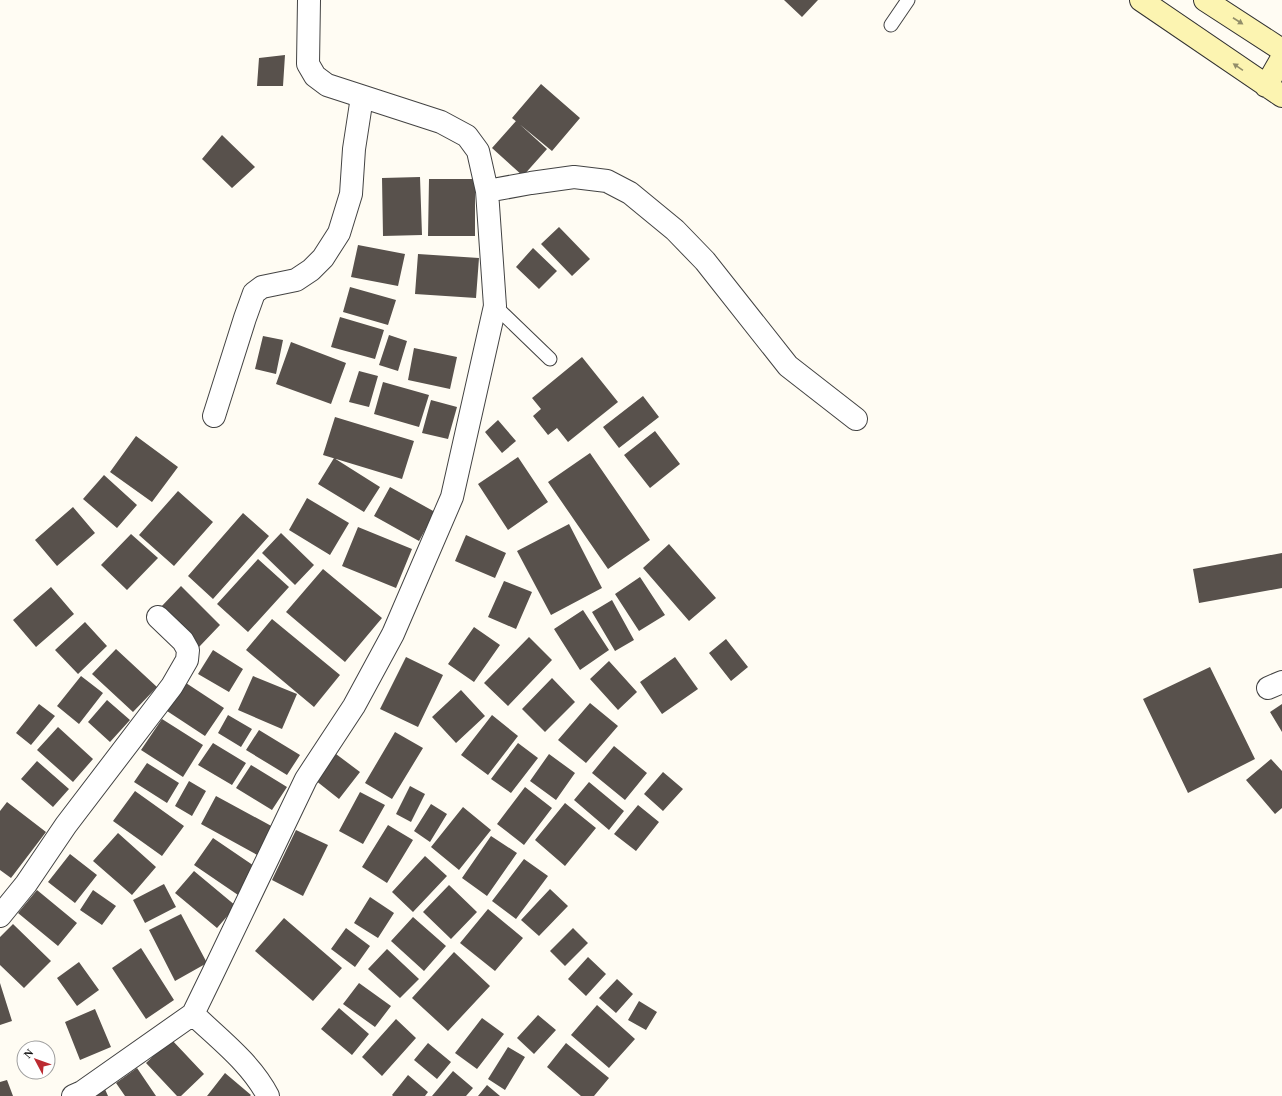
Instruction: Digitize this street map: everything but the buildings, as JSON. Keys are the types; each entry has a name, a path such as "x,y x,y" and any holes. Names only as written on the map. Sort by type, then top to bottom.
{"main road":[{"path":"1141,0 1274,91 1282,58"},
{"path":"1205,0 1282,50"}],"street":[{"path":"73,1096 82,1092 193,1014 306,779 354,706 393,634 452,497 495,306 487,191 478,150 468,136 441,122 327,85 315,76 308,64 309,0"},
{"path":"214,416 254,293 262,287 296,280 311,270 323,258 339,233 351,194 354,149 362,97"},
{"path":"487,191 531,183 574,178 607,181 630,193 675,230 705,261 788,366 856,419"},
{"path":"0,916 26,884 66,825 172,686 187,660 188,650 183,641 158,617"},
{"path":"193,1014 246,1065 264,1088 268,1096"}],"lane":[{"path":"891,24 908,0"},
{"path":"495,306 550,359"}]}
